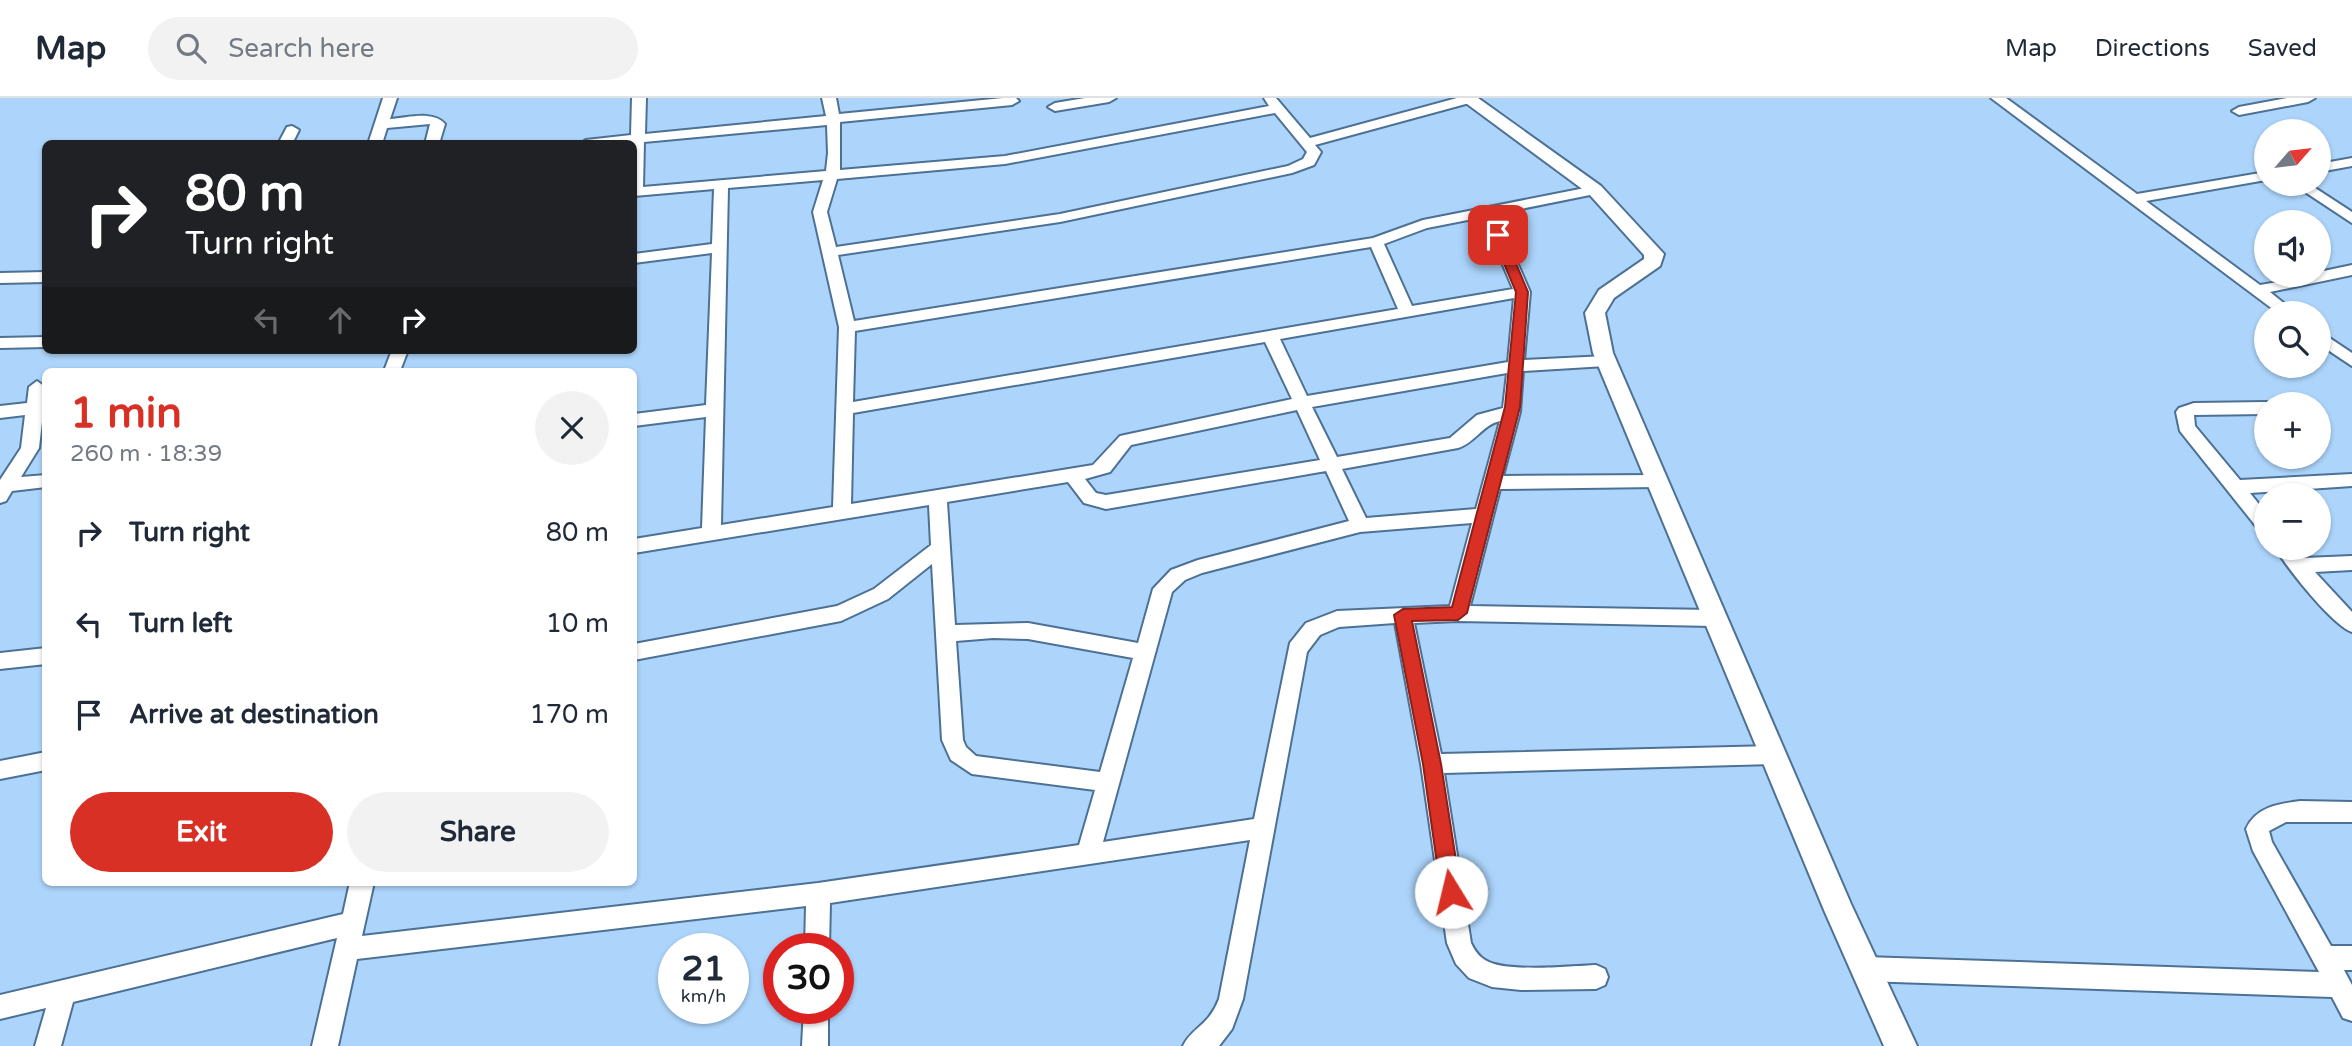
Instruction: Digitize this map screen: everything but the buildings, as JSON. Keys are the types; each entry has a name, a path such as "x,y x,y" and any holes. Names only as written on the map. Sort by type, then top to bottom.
{"street":[{"path":"376,140 390,98"},
{"path":"637,156 639,98"},
{"path":"830,98 834,166 821,197 820,212 847,327 842,513"},
{"path":"1055,107 1110,98"},
{"path":"1998,98 2271,301"},
{"path":"2239,111 2308,98"},
{"path":"1307,143 1468,99 1595,190 1654,254 1653,262 1606,294 1595,313 1597,332 1606,361 1713,618 1901,1046"},
{"path":"621,140 1012,101"},
{"path":"637,192 831,176 1044,154 1273,103 1314,152 1313,158 1292,169 1060,218 830,252"},
{"path":"382,124 433,120 438,124 434,140"},
{"path":"287,140 292,130"},
{"path":"2331,166 2352,162"},
{"path":"2134,199 2254,178"},
{"path":"711,532 721,185"},
{"path":"847,327 1376,242 1423,224 1595,190"},
{"path":"2318,196 2352,219"},
{"path":"1458,613 1511,412 1522,292 1487,210"},
{"path":"1376,242 1408,312"},
{"path":"637,258 720,247"},
{"path":"2256,290 2352,270"},
{"path":"0,278 42,277"},
{"path":"845,409 1522,292"},
{"path":"1270,336 1360,526"},
{"path":"0,343 42,342"},
{"path":"2331,345 2352,361"},
{"path":"637,545 1098,471 1108,465 1121,442 1126,440 1302,403 1516,366 1606,361"},
{"path":"2,489 30,448 40,407 37,387"},
{"path":"0,412 40,407"},
{"path":"2254,408 2194,409 2185,412 2186,427 2254,510"},
{"path":"637,420 715,410"},
{"path":"1072,475 1090,498 1106,502 1452,444 1461,440 1483,419 1511,412"},
{"path":"2235,487 2352,480"},
{"path":"1493,483 1658,481"},
{"path":"2,489 42,482"},
{"path":"938,497 951,728 958,757 972,765 1108,782"},
{"path":"1088,853 1163,589 1178,575 1198,567 1360,526 1485,515"},
{"path":"637,651 841,613 881,594 940,548"},
{"path":"2295,560 2328,601 2352,624"},
{"path":"2299,565 2352,563"},
{"path":"1196,1046 1209,1039 1224,1022 1231,999 1297,649 1313,629 1336,619 1458,613 1713,618"},
{"path":"1403,615 1432,764 1459,943 1467,961 1482,972 1504,977 1596,977"},
{"path":"946,634 993,630 1028,631 1144,652"},
{"path":"0,661 42,656"},
{"path":"1432,764 1774,755"},
{"path":"0,770 42,762"},
{"path":"2352,812 2274,814 2262,820 2257,829 2261,844 2352,1009"},
{"path":"347,949 818,894 1264,828"},
{"path":"325,1046 361,886"},
{"path":"817,933 818,894"},
{"path":"0,1007 353,923"},
{"path":"2324,958 2352,958"},
{"path":"1865,969 2338,985"},
{"path":"48,1046 63,992"},
{"path":"815,1046 816,1024"}],"route":[{"path":"1451,892 1432,764 1403,615 1458,613 1513,407 1522,292 1498,235"}]}
